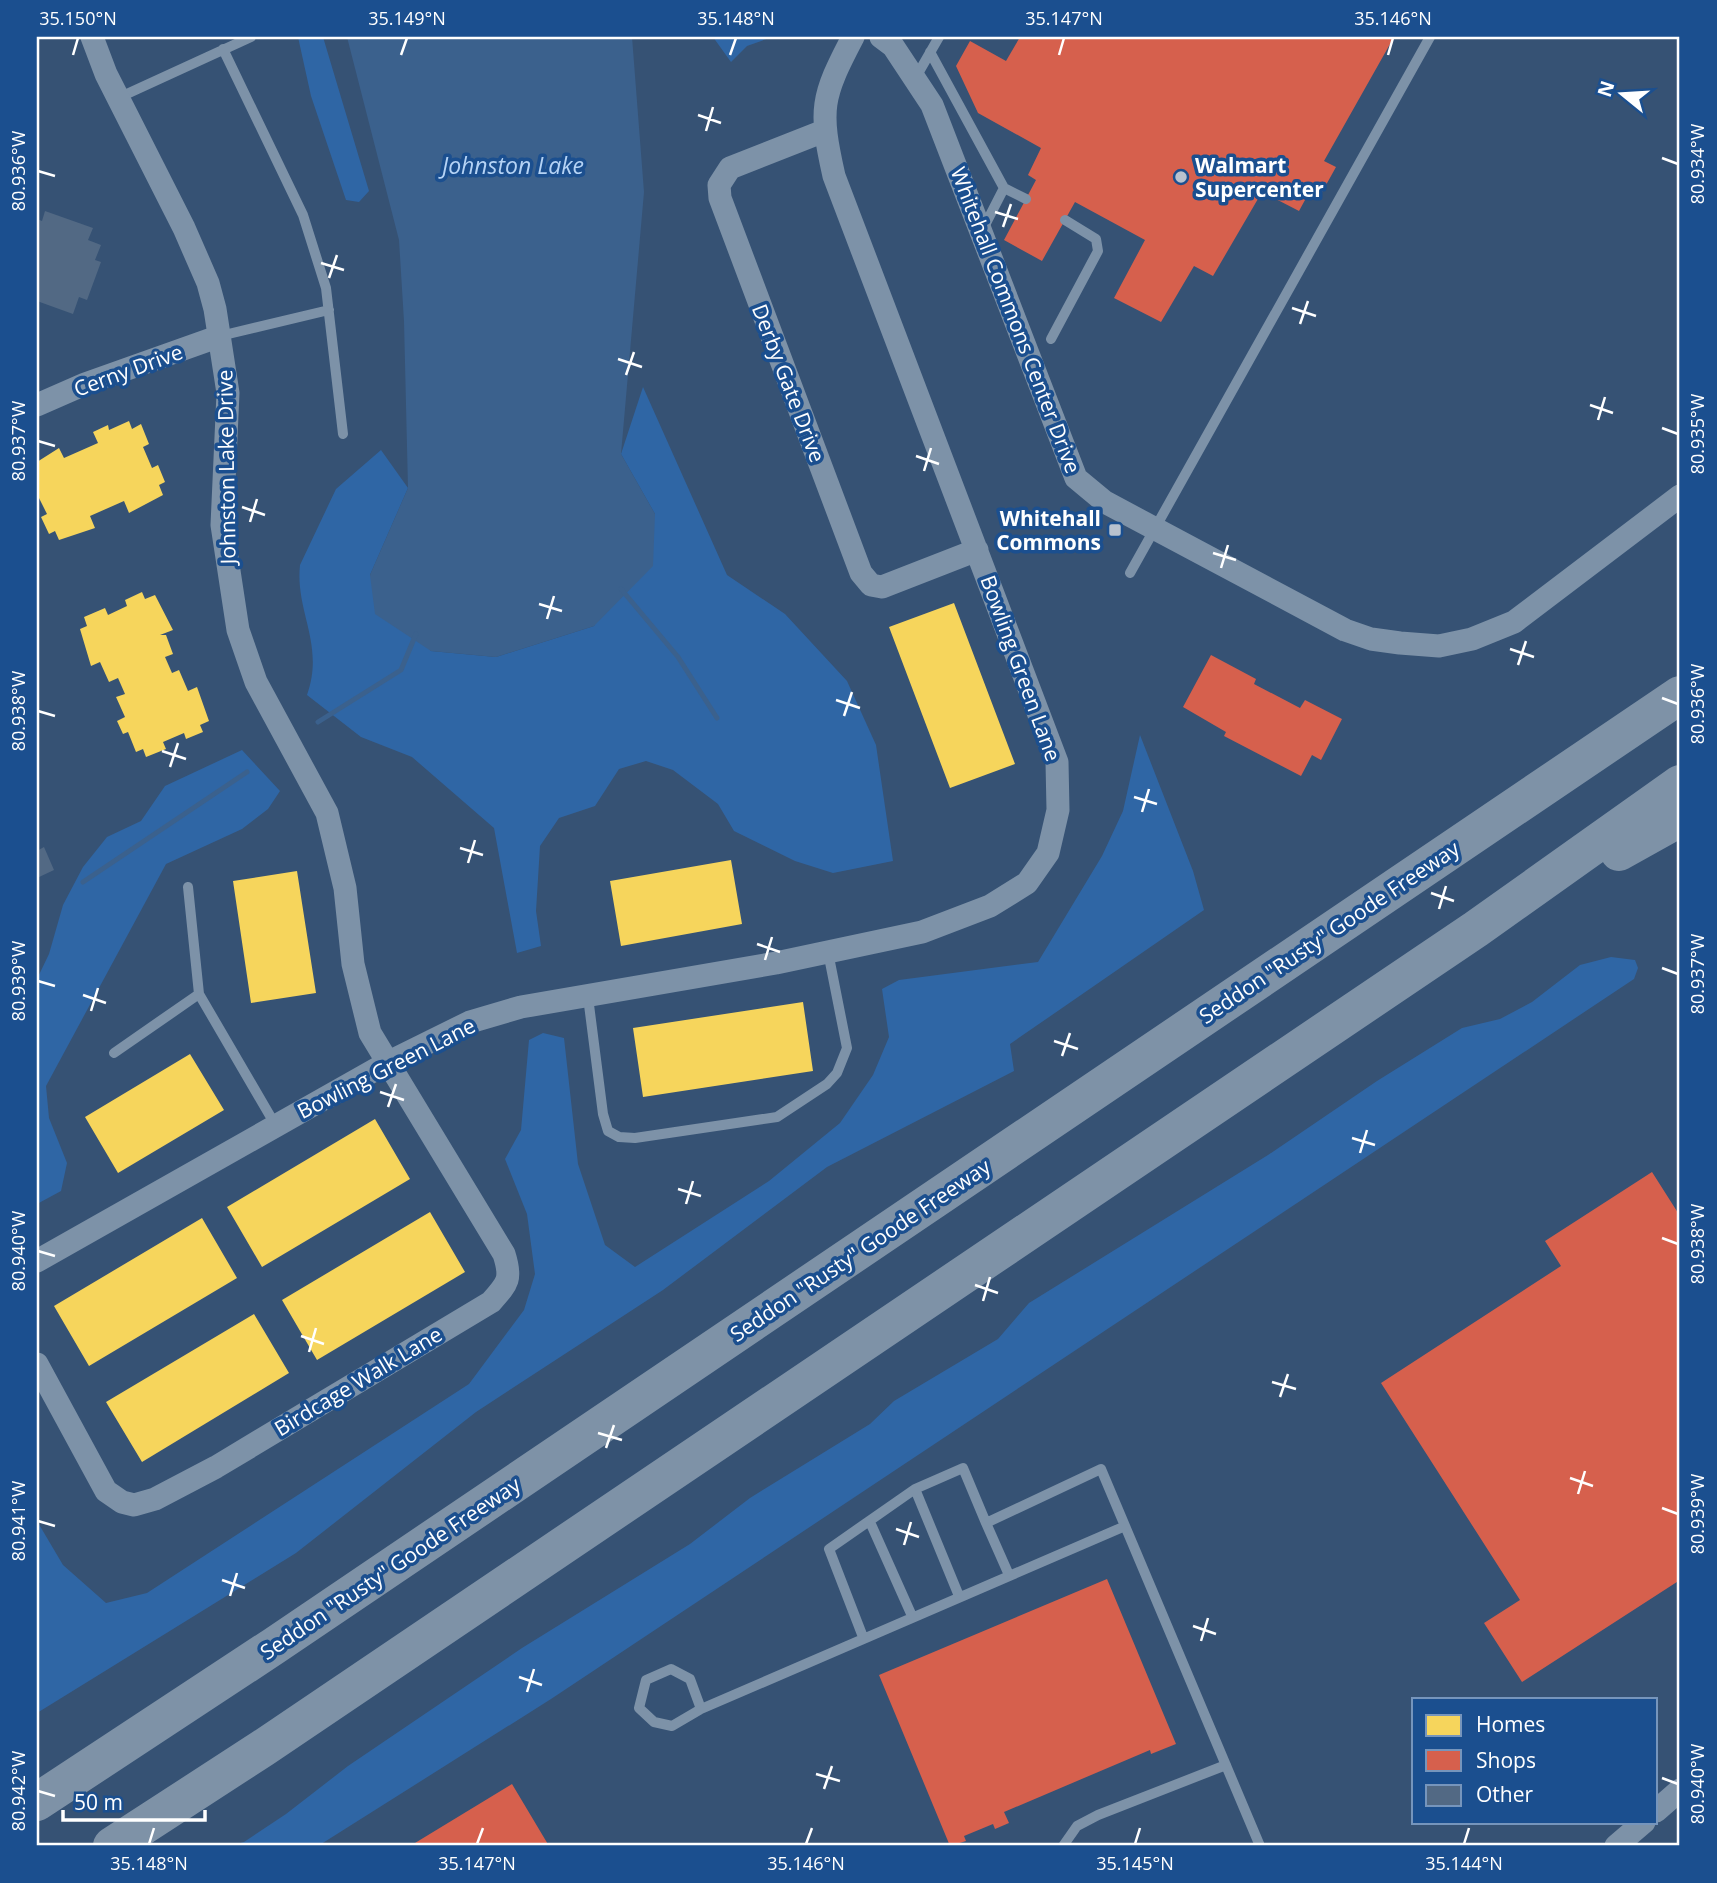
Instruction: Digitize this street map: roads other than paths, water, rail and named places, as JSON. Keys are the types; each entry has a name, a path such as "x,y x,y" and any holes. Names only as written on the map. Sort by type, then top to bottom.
{"highway":[{"name":"Seddon \"Rusty\" Goode Freeway","path":"37,1802 286,1639 1680,695"},
{"path":"112,1846 263,1748 1476,929 1680,783"},
{"path":"1476,929 1680,818"}],"street":[{"name":"Johnston Lake Drive","path":"92,37 118,98 198,257 208,283 220,336 228,393 222,525 238,630 256,682 327,813 345,888 353,964 370,1032 387,1063"},
{"name":"Bowling Green Lane","path":"37,1261 387,1063 470,1022 521,1007 828,952 922,932 990,906 1027,883 1048,853 1058,810 1057,762 835,176 824,131 824,103 853,37"},
{"name":"Whitehall Commons Center Drive","path":"881,37 893,46 932,105 1076,478 1091,493 1345,630 1371,639 1438,646 1472,639 1514,622 1680,496"},
{"name":"Derby Gate Drive","path":"824,131 730,167 719,185 720,198 861,573 871,585 882,587 977,550"},
{"name":"Cerny Drive","path":"37,405 85,384 220,336"},
{"name":"Birdcage Walk Lane","path":"37,1364 106,1492 122,1502 145,1504 216,1467 491,1302 506,1286 510,1272 504,1254 387,1063"},
{"path":"1658,1809 1680,1790"},
{"path":"1616,1846 1642,1824"}],"lane":[{"path":"118,98 251,37"},
{"path":"916,77 939,37"},
{"path":"1130,573 1430,37"},
{"path":"223,50 303,215 326,288 343,434"},
{"path":"930,52 1004,188 1026,199"},
{"path":"981,233 1004,188"},
{"path":"1051,339 1098,251 1096,239 1065,220"},
{"path":"220,336 329,310"},
{"path":"188,887 200,994 276,1126"},
{"path":"587,997 603,1114 608,1131 620,1137 635,1138 777,1117 827,1084 843,1063 847,1048 828,952"},
{"path":"114,1053 200,994"},
{"path":"863,1637 829,1549 915,1489 963,1468 1009,1575"},
{"path":"986,1523 1101,1469 1123,1527 1260,1846"},
{"path":"915,1489 959,1597"},
{"path":"870,1522 912,1616"},
{"path":"701,1709 690,1679 671,1669 646,1680 639,1708 654,1722 672,1726 701,1709 863,1637 1123,1527"},
{"path":"1062,1846 1077,1826 1098,1815 1226,1765"}],"water":[{"name":"Johnston Lake","path":"347,37 632,37 644,192 621,454 655,514 653,566 594,626 496,657 431,651 375,614 370,575 408,488 404,321 399,240"}],"waterway":[{"path":"621,589 678,657 717,718"},
{"path":"318,722 401,670 416,634"},
{"path":"83,882 247,772"}],"place":[{"name":"Walmart Supercenter","path":"1181,177"},
{"name":"Whitehall Commons","path":"1115,530"}]}
